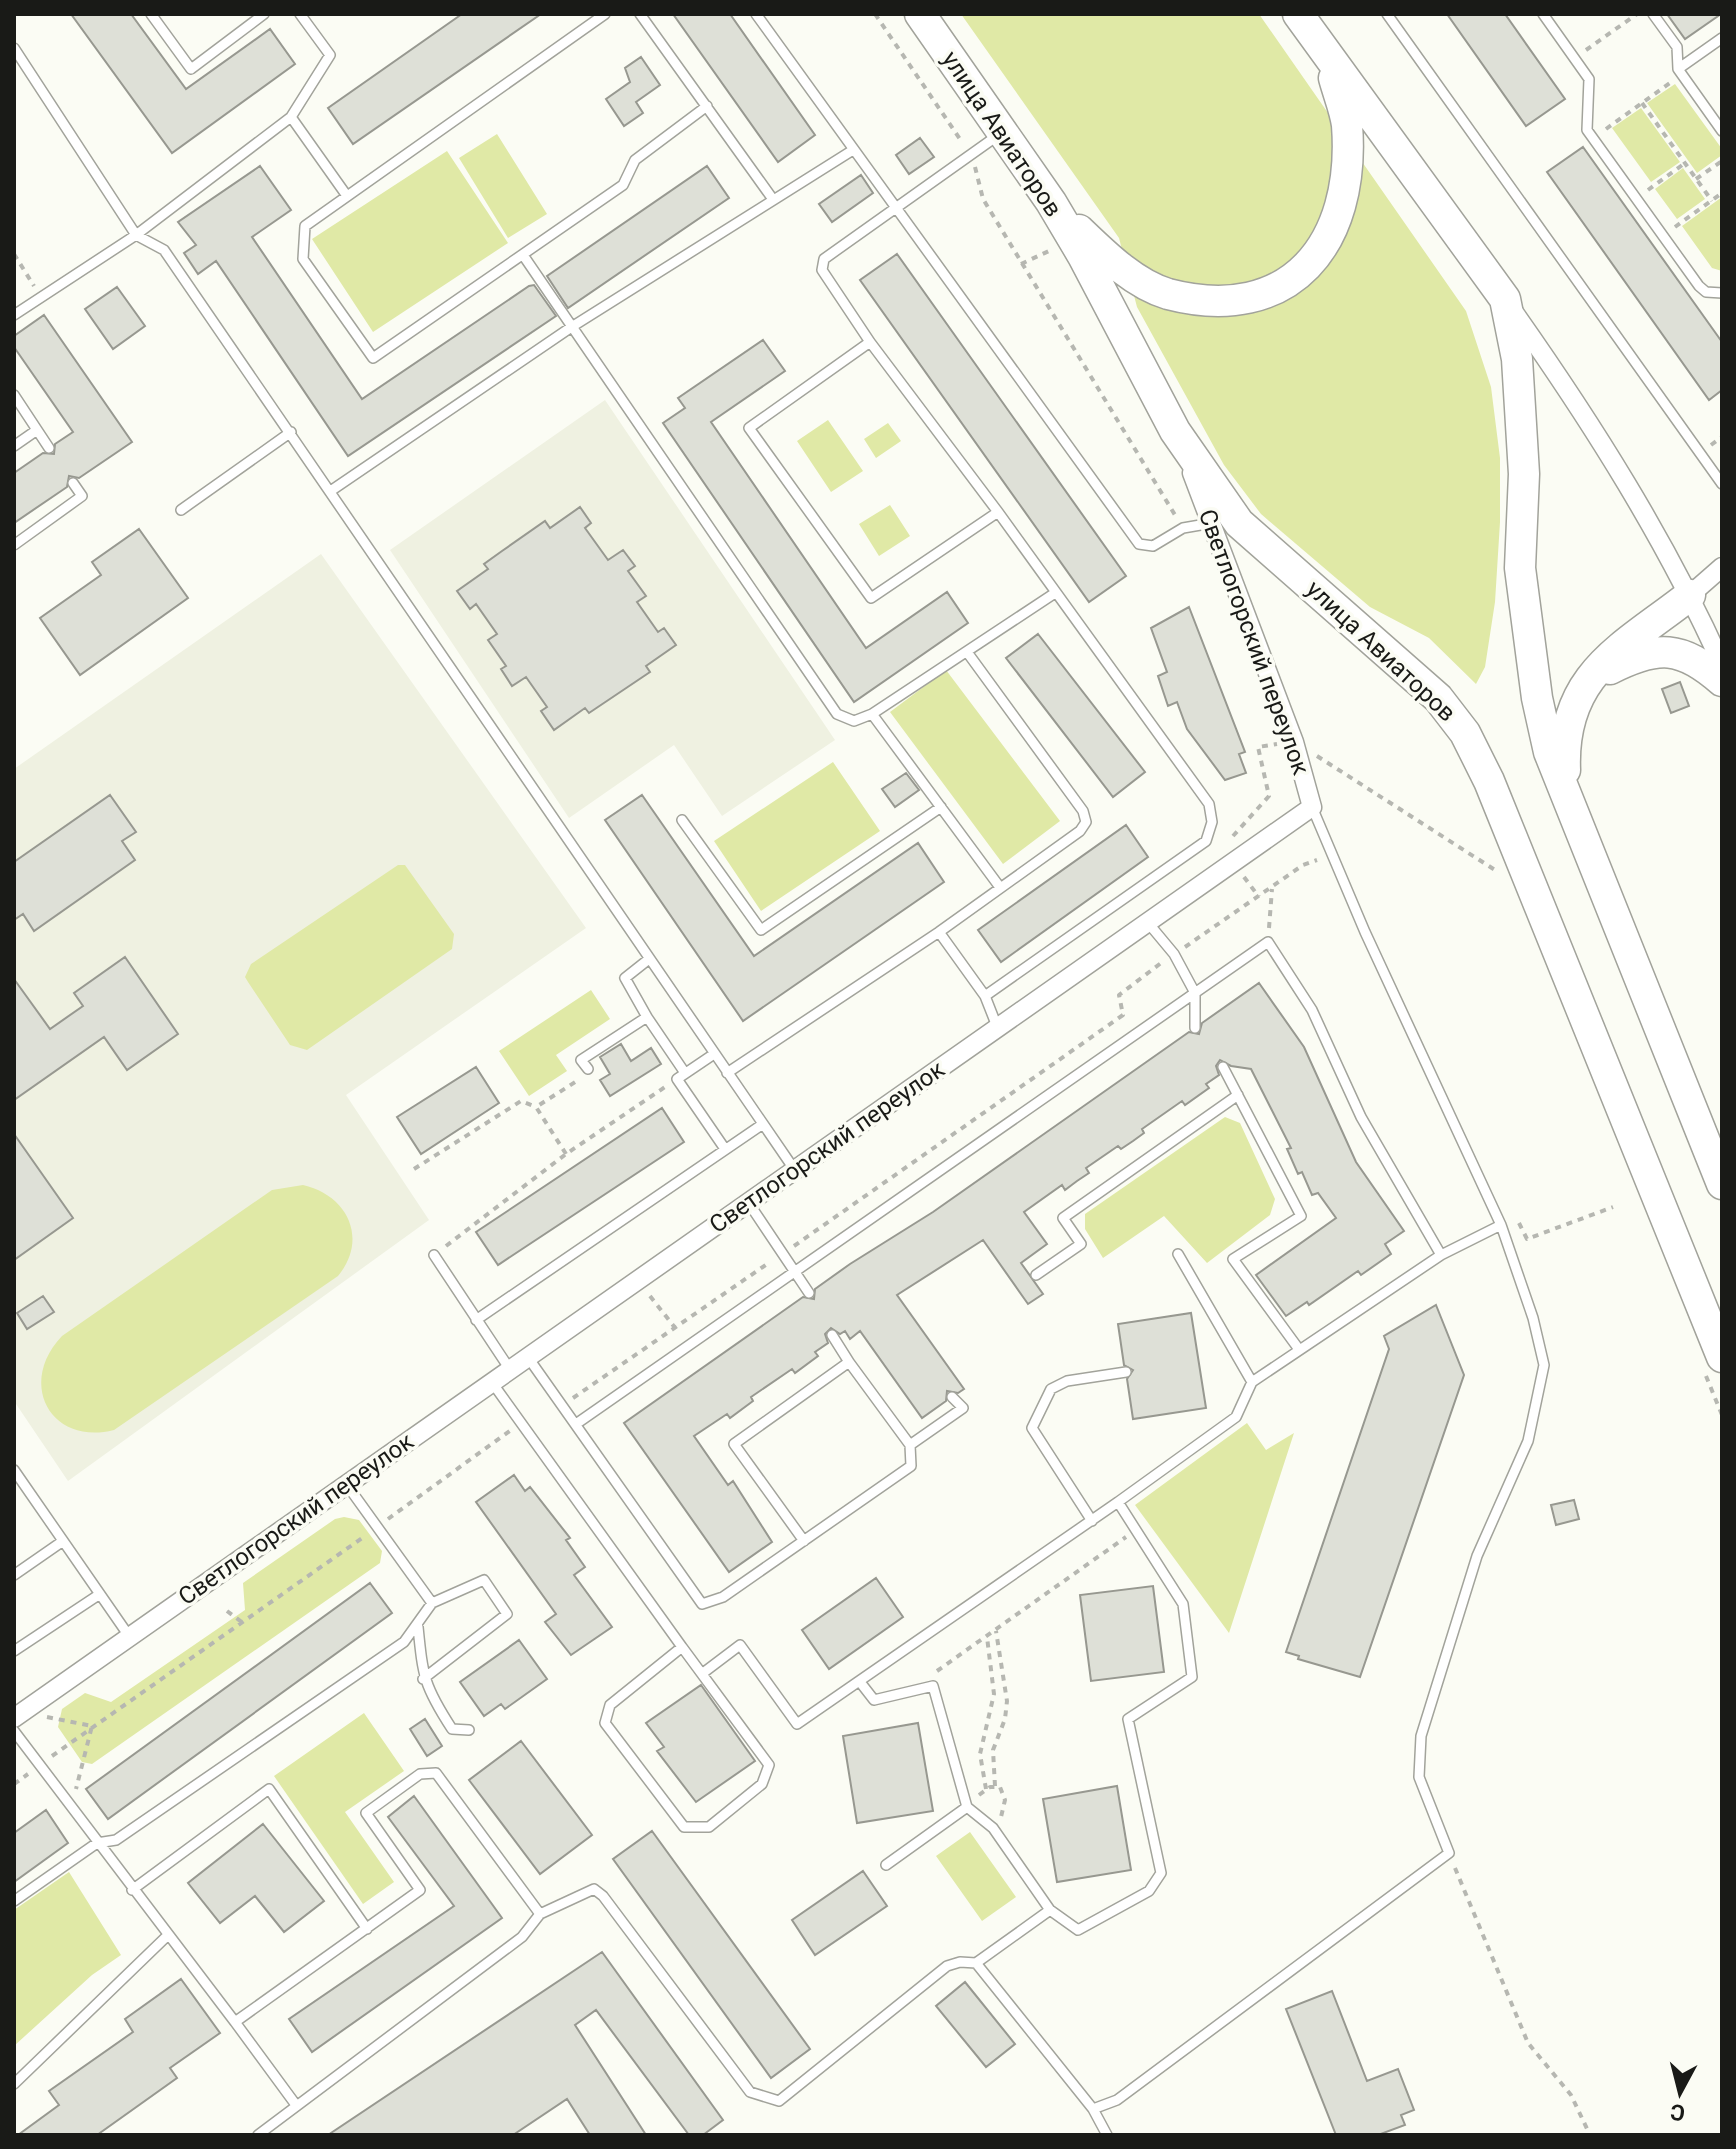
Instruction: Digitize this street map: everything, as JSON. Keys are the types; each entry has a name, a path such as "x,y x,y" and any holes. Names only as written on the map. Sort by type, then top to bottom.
{"main road":[{"name":"улица Авиаторов","path":"920,14 1051,202 1083,256 1175,431 1239,523 1438,698 1465,733 1489,781 1713,1364"},
{"path":"1298,14 1505,299 1517,359 1524,474 1520,568 1537,698 1549,752 1722,1184"},
{"path":"1051,202 1116,265 1166,293 1232,302 1287,284 1326,246 1345,189 1347,124 1328,57"},
{"path":"1566,796 1566,729 1577,694 1609,654 1690,595"},
{"path":"1590,678 1641,653 1662,651 1682,654 1702,663 1722,681"}],"street":[{"path":"1505,299 1580,406 1690,595 1722,665"},
{"name":"Светлогорский переулок","path":"14,1718 1312,807 1294,742 1175,431"},
{"path":"1690,595 1722,567"}],"lane":[{"path":"151,14 191,69 264,14"},
{"path":"14,315 136,235 291,117 330,55 300,14"},
{"path":"605,14 305,226 303,259 373,358 623,185 635,160 707,106"},
{"path":"640,14 772,198"},
{"path":"756,14 1139,544 1153,546 1183,528 1212,523"},
{"path":"1387,14 1722,484"},
{"path":"1543,14 1589,79 1587,130 1699,286 1706,292 1722,293"},
{"path":"1653,14 1677,47 1680,72 1722,131"},
{"path":"1680,72 1722,38"},
{"path":"14,48 136,235 164,250 332,490 794,1169"},
{"path":"291,117 347,196"},
{"path":"985,996 1206,841 1212,822 1209,804 998,512 870,342 821,264 1002,132"},
{"path":"332,490 570,328 772,198 853,150"},
{"path":"523,255 570,328 837,714 854,721 872,714 1055,593"},
{"path":"870,342 749,428 871,598 998,512"},
{"path":"14,395 49,448"},
{"path":"14,446 37,430"},
{"path":"181,510 291,432"},
{"path":"14,545 82,496 73,483"},
{"path":"727,1073 939,932 999,886 1080,831 1086,822 1083,811 967,652"},
{"path":"872,714 999,886"},
{"path":"682,820 761,930 941,807"},
{"path":"1093,2109 1117,2100 1449,1853 1419,1777 1421,1736 1477,1556 1528,1441 1544,1365 1533,1318 1501,1225 1365,932 1312,807"},
{"path":"1149,924 1174,954 1195,993 1195,1028"},
{"path":"939,932 985,996 998,1029"},
{"path":"576,1424 1268,942 1312,1010 1361,1117 1441,1255"},
{"path":"649,959 625,978 725,1149"},
{"path":"588,1069 581,1060 647,1017"},
{"path":"681,1076 714,1054"},
{"path":"1223,1067 1301,1216 1233,1259 1298,1348"},
{"path":"1036,1275 1081,1244 1063,1218 1238,1095"},
{"path":"476,1320 763,1124"},
{"path":"748,1202 809,1293"},
{"path":"703,1673 740,1645 797,1724 1092,1521 1236,1417 1252,1382 1298,1348 1441,1255 1501,1225"},
{"path":"1178,1254 1252,1382"},
{"path":"434,1255 509,1368"},
{"path":"527,1356 702,1604 723,1597 911,1466 910,1445 832,1335"},
{"path":"804,1541 734,1444 849,1362"},
{"path":"1092,1521 1032,1428 1051,1389 1067,1381 1126,1372"},
{"path":"491,1381 769,1765 762,1784 709,1827 684,1827 605,1723 610,1705 682,1647"},
{"path":"910,1445 963,1408 952,1397"},
{"path":"14,1470 129,1636"},
{"path":"345,1483 432,1603"},
{"path":"860,1682 874,1700 933,1686 967,1807 993,1828 1050,1910 1078,1930 1149,1891 1161,1873 1128,1719 1192,1677 1183,1604 1118,1502"},
{"path":"14,1575 63,1541"},
{"path":"14,1901 97,1843 116,1840 404,1642 418,1627 432,1603 484,1580 507,1614 423,1679"},
{"path":"14,1651 100,1594"},
{"path":"418,1627 423,1679 452,1729 469,1730"},
{"path":"14,1731 296,2105"},
{"path":"235,2022 420,1890 366,1813 420,1774 436,1773 540,1914"},
{"path":"132,1890 269,1789 367,1929"},
{"path":"886,1865 967,1807"},
{"path":"258,2135 522,1937 540,1914 594,1889 603,1896 750,2092 779,2101 947,1966 976,1963 1050,1910"},
{"path":"14,2084 167,1936"},
{"path":"976,1963 1093,2109 1107,2135"}],"path":[{"path":"875,14 972,155 983,199 1183,528"},
{"path":"1574,58 1637,14"},
{"path":"1593,138 1680,72"},
{"path":"1642,103 1712,201"},
{"path":"1696,179 1722,161"},
{"path":"1636,198 1685,163"},
{"path":"1663,236 1722,193"},
{"path":"1021,264 1055,248"},
{"path":"14,254 41,298"},
{"path":"1232,837 1269,796 1258,747 1294,742 1493,866 1499,880"},
{"path":"569,1400 1123,1015 1119,995 1303,865"},
{"path":"1237,867 1259,897"},
{"path":"1268,942 1272,888"},
{"path":"536,1107 586,1075 588,1069"},
{"path":"434,1255 566,1154 681,1076"},
{"path":"414,1169 521,1101 536,1107 566,1154"},
{"path":"1527,1239 1613,1207"},
{"path":"1713,1364 1722,1415"},
{"path":"14,1784 520,1423"},
{"path":"933,1686 936,1672 1137,1529"},
{"path":"227,1611 243,1623"},
{"path":"995,1786 992,1761 1005,1719 1005,1685 996,1631"},
{"path":"986,1789 980,1754 991,1716 994,1685 987,1637"},
{"path":"994,1685 1005,1685"},
{"path":"991,1716 1005,1719"},
{"path":"45,1717 92,1726"},
{"path":"71,1809 92,1726"},
{"path":"982,1740 995,1744"},
{"path":"967,1807 986,1789 995,1786"},
{"path":"993,1828 999,1822 1005,1800 1003,1791 995,1786"},
{"path":"1449,1853 1528,2043 1571,2095 1590,2135"}],"shaded area":[{"path":"605,400 835,740 722,816 674,745 569,818 390,550"},
{"path":"321,554 586,928 346,1095 429,1220 68,1481 14,1401 14,769"}],"green space":[{"path":"961,14 1259,14 1466,311 1491,387 1500,458 1500,522 1495,602 1485,667 1476,684 1429,638 1370,607 1261,514 1224,465 1137,307 1119,238"},
{"path":"1675,84 1722,149 1722,155 1697,173 1647,103"},
{"path":"1641,108 1680,162 1651,182 1612,128"},
{"path":"497,134 547,214 508,238 459,158"},
{"path":"447,151 508,243 373,332 312,239"},
{"path":"1683,168 1705,199 1677,219 1655,189"},
{"path":"1722,197 1722,271 1712,268 1682,226"},
{"path":"828,420 863,471 831,492 797,441"},
{"path":"888,423 901,441 876,458 864,439"},
{"path":"890,505 910,536 879,556 859,524"},
{"path":"946,670 1060,821 1003,864 890,712"},
{"path":"833,762 880,831 761,911 714,841"},
{"path":"398,865 405,865 454,934 452,949 307,1050 290,1045 245,977 251,964"},
{"path":"591,990 610,1019 556,1055 567,1071 529,1096 499,1051"},
{"path":"1225,1117 1240,1123 1275,1199 1270,1215 1207,1263 1164,1216 1103,1258 1085,1229 1085,1214"},
{"path":"303,1185 331,1198 349,1220 352,1247 338,1276 114,1430 92,1432 73,1429 58,1420 47,1407 42,1391 42,1373 49,1354 62,1336 272,1190"},
{"path":"1247,1423 1266,1450 1294,1433 1229,1633 1135,1505"},
{"path":"335,1519 359,1520 382,1551 380,1563 92,1764 82,1762 58,1727 62,1709 85,1693 111,1702 245,1610 243,1583"},
{"path":"364,1713 404,1771 345,1812 394,1882 363,1904 274,1776"},
{"path":"970,1832 1016,1897 982,1921 936,1856"},
{"path":"69,1872 121,1955 92,1975 14,2046 14,1910"}],"building":[{"path":"71,14 131,14 186,89 270,29 295,64 172,153"},
{"path":"462,14 541,14 353,144 328,108"},
{"path":"673,14 730,14 815,135 778,162"},
{"path":"1447,14 1505,14 1565,99 1526,126"},
{"path":"1667,14 1721,14 1685,39"},
{"path":"641,57 660,85 636,102 643,113 624,126 606,99 630,82 625,68"},
{"path":"920,138 934,157 909,174 896,155"},
{"path":"1583,147 1722,342 1722,390 1709,400 1547,172"},
{"path":"260,166 291,210 252,237 362,399 529,286 534,285 556,316 348,456 216,261 198,274 184,253 196,245 178,222"},
{"path":"707,166 729,198 568,308 547,276"},
{"path":"861,175 873,193 832,222 819,204"},
{"path":"897,254 1126,576 1089,602 860,280"},
{"path":"117,287 145,326 113,349 85,309"},
{"path":"44,315 132,442 79,478 69,476 67,487 14,523 14,473 43,453 54,454 55,444 73,432 14,347 14,336"},
{"path":"763,340 785,371 711,422 866,648 947,592 968,623 854,702 663,423 685,408 678,398"},
{"path":"580,507 591,523 585,528 608,560 623,550 635,566 628,571 646,596 637,602 658,632 664,628 676,645 646,666 650,672 589,713 585,708 554,730 541,711 547,707 526,677 512,686 501,669 506,666 488,640 497,634 476,604 470,609 457,591 488,569 484,564 545,521 550,528"},
{"path":"139,529 188,598 80,675 40,618 101,575 92,562"},
{"path":"1189,607 1245,752 1239,754 1246,773 1225,780 1187,729 1177,702 1168,706 1158,676 1167,672 1151,628"},
{"path":"1038,634 1145,772 1113,797 1006,658"},
{"path":"1680,682 1689,706 1671,713 1662,689"},
{"path":"906,773 919,790 895,807 882,789"},
{"path":"110,795 136,832 122,841 135,860 34,931 23,914 14,920 14,862"},
{"path":"642,795 754,956 918,843 944,882 743,1021 605,820"},
{"path":"1126,825 1148,857 1001,962 978,930"},
{"path":"125,957 178,1034 127,1070 104,1037 14,1100 14,979 50,1029 83,1006 74,993"},
{"path":"1259,983 1304,1047 1356,1162 1404,1231 1385,1244 1391,1254 1361,1275 1358,1271 1309,1305 1307,1302 1286,1316 1256,1275 1336,1218 1318,1193 1312,1195 1302,1172 1298,1174 1287,1149 1291,1148 1251,1069 1231,1066 1220,1060 1216,1066 1219,1075 1206,1084 1209,1088 1185,1105 1182,1101 1142,1129 1144,1133 1133,1141 1121,1149 1118,1146 1086,1168 1089,1173 1065,1190 1062,1185 1024,1212 1047,1244 1021,1263 1043,1294 1028,1304 983,1240 897,1295 964,1389 958,1393 947,1391 946,1401 922,1418 860,1331 850,1339 845,1331 840,1334 831,1328 825,1334 828,1343 815,1352 818,1356 795,1373 792,1369 751,1397 753,1401 730,1418 727,1414 694,1436 728,1485 733,1481 772,1542 729,1572 624,1423 803,1297 814,1299 815,1289 850,1264 933,1212 1189,1032 1199,1034 1202,1023"},
{"path":"621,1044 631,1061 651,1048 661,1064 610,1096 600,1080 610,1074 600,1057"},
{"path":"476,1067 499,1103 421,1154 397,1117"},
{"path":"662,1108 684,1142 498,1265 476,1232"},
{"path":"14,1134 73,1218 14,1260"},
{"path":"43,1296 54,1312 27,1329 17,1313"},
{"path":"1436,1305 1464,1375 1360,1677 1298,1659 1299,1656 1286,1652 1389,1349 1384,1336"},
{"path":"1191,1313 1206,1408 1133,1419 1127,1379 1133,1370 1124,1365 1118,1324"},
{"path":"514,1475 525,1491 530,1487 570,1538 566,1540 585,1567 574,1575 612,1627 571,1655 545,1622 556,1614 476,1502"},
{"path":"1574,1500 1579,1519 1556,1525 1551,1505"},
{"path":"876,1578 903,1617 829,1669 802,1630"},
{"path":"370,1583 392,1613 108,1819 86,1789"},
{"path":"1153,1586 1164,1672 1091,1681 1080,1595"},
{"path":"519,1640 547,1679 505,1709 501,1704 484,1716 460,1682"},
{"path":"701,1685 755,1761 696,1802 657,1751 664,1747 646,1723"},
{"path":"425,1719 442,1746 427,1756 410,1729"},
{"path":"918,1723 933,1811 857,1823 843,1736"},
{"path":"521,1741 592,1835 540,1874 469,1780"},
{"path":"1117,1786 1131,1870 1057,1882 1043,1799"},
{"path":"414,1796 502,1918 312,2052 289,2019 454,1906 388,1817"},
{"path":"46,1810 68,1843 14,1882 14,1833"},
{"path":"263,1824 324,1901 284,1932 255,1896 220,1923 188,1883"},
{"path":"652,1831 810,2049 771,2078 613,1859"},
{"path":"863,1871 887,1906 815,1955 792,1920"},
{"path":"602,1952 723,2120 703,2135 689,2135 596,2010 575,2025 646,2135 590,2135 567,2099 513,2135 328,2135"},
{"path":"181,1979 220,2033 170,2068 177,2078 97,2135 18,2135 59,2105 49,2091 133,2032 125,2019"},
{"path":"965,1982 1015,2044 986,2067 936,2006"},
{"path":"1332,1991 1367,2081 1398,2069 1414,2110 1401,2115 1405,2125 1378,2135 1336,2135 1286,2009"}]}
